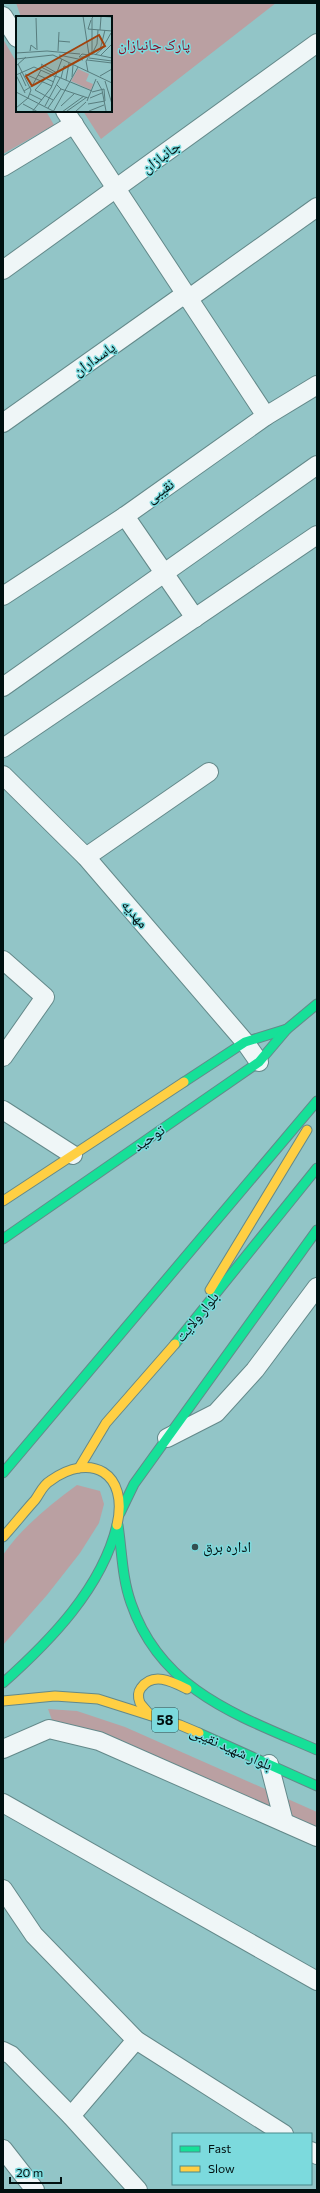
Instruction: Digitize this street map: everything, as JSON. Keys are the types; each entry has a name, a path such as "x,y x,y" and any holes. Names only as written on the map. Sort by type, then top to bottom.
{"main road":[{"name":"توحید","path":"3,1239 259,1062 287,1029 317,1004"},
{"name":"توحید","path":"3,1201 245,1042 287,1029"},
{"path":"3,1473 317,1101"},
{"path":"182,1336 317,1113"},
{"name":"بلوار ولایت","path":"79,1468 106,1423 182,1336 317,1168"},
{"path":"196,1692 165,1663 143,1628 134,1608 124,1568 118,1518 134,1484 317,1230"},
{"path":"3,1683 37,1650 87,1587 113,1538 118,1518 120,1497 115,1482 106,1474 91,1468 79,1468 68,1471 49,1482 4,1535"},
{"path":"150,1715 139,1701 138,1696 142,1687 148,1681 160,1678 196,1692 228,1710 317,1750"},
{"name":"بلوار شهید نقیبی","path":"3,1701 55,1696 98,1699 150,1715 269,1764 317,1786"}],"street":[{"path":"3,16 16,36"},
{"name":"جانبازان","path":"3,270 317,43"},
{"path":"3,167 69,118 266,416"},
{"name":"پاسداران","path":"4,421 317,207"},
{"name":"نقیبی","path":"3,596 125,516 266,416 317,385"},
{"path":"3,687 317,465"},
{"path":"125,516 166,572 195,618"},
{"path":"3,748 317,535"},
{"path":"86,857 209,772"},
{"name":"مهدیه","path":"3,775 86,857 245,1042 259,1062"},
{"path":"3,960 45,997 3,1057"},
{"path":"3,1110 73,1155"},
{"path":"167,1438 216,1413 255,1370 317,1287"},
{"path":"3,1750 49,1729 100,1741 317,1837"},
{"path":"269,1764 284,1822"},
{"path":"3,1803 317,1981"},
{"path":"3,1889 34,1935 136,2040 282,2133"},
{"path":"71,2116 136,2040"},
{"path":"3,2051 11,2055 71,2116 138,2190"},
{"path":"3,2149 35,2190"}],"green space":[{"name":"پارک جانبازان","path":"16,3 276,3 101,139 84,112 112,112 112,16 21,16"},
{"path":"3,39 16,61 16,112 47,112 54,125 3,154"},
{"path":"77,1485 100,1491 104,1504 99,1523 80,1553 47,1595 3,1645 3,1555 28,1526"},
{"path":"48,1709 77,1711 125,1727 317,1812 317,1836 52,1720"}],"traffic: fast":[{"path":"3,1239 259,1062 287,1029 317,1004"},
{"path":"184,1082 245,1042 287,1029"},
{"path":"3,1473 317,1101"},
{"path":"175,1344 317,1168"},
{"path":"120,1513 134,1484 317,1230"},
{"path":"3,1683 56,1631 87,1592 110,1548 117,1525"},
{"path":"118,1525 128,1594 144,1633 162,1658 182,1679 206,1697 259,1725 317,1750"},
{"path":"199,1733 317,1786"}],"traffic: slow":[{"path":"3,1201 184,1082"},
{"path":"210,1290 307,1130"},
{"path":"79,1468 106,1423 175,1344"},
{"path":"3,1537 35,1500 43,1487 65,1472 79,1468 92,1468 103,1472 112,1480 117,1492 119,1507 117,1525"},
{"path":"150,1715 140,1703 139,1699 140,1690 146,1683 157,1679 169,1681 187,1689"},
{"path":"3,1701 55,1696 98,1699 180,1725 199,1733"}],"place":[{"name":"اداره برق","path":"195,1547"}]}
